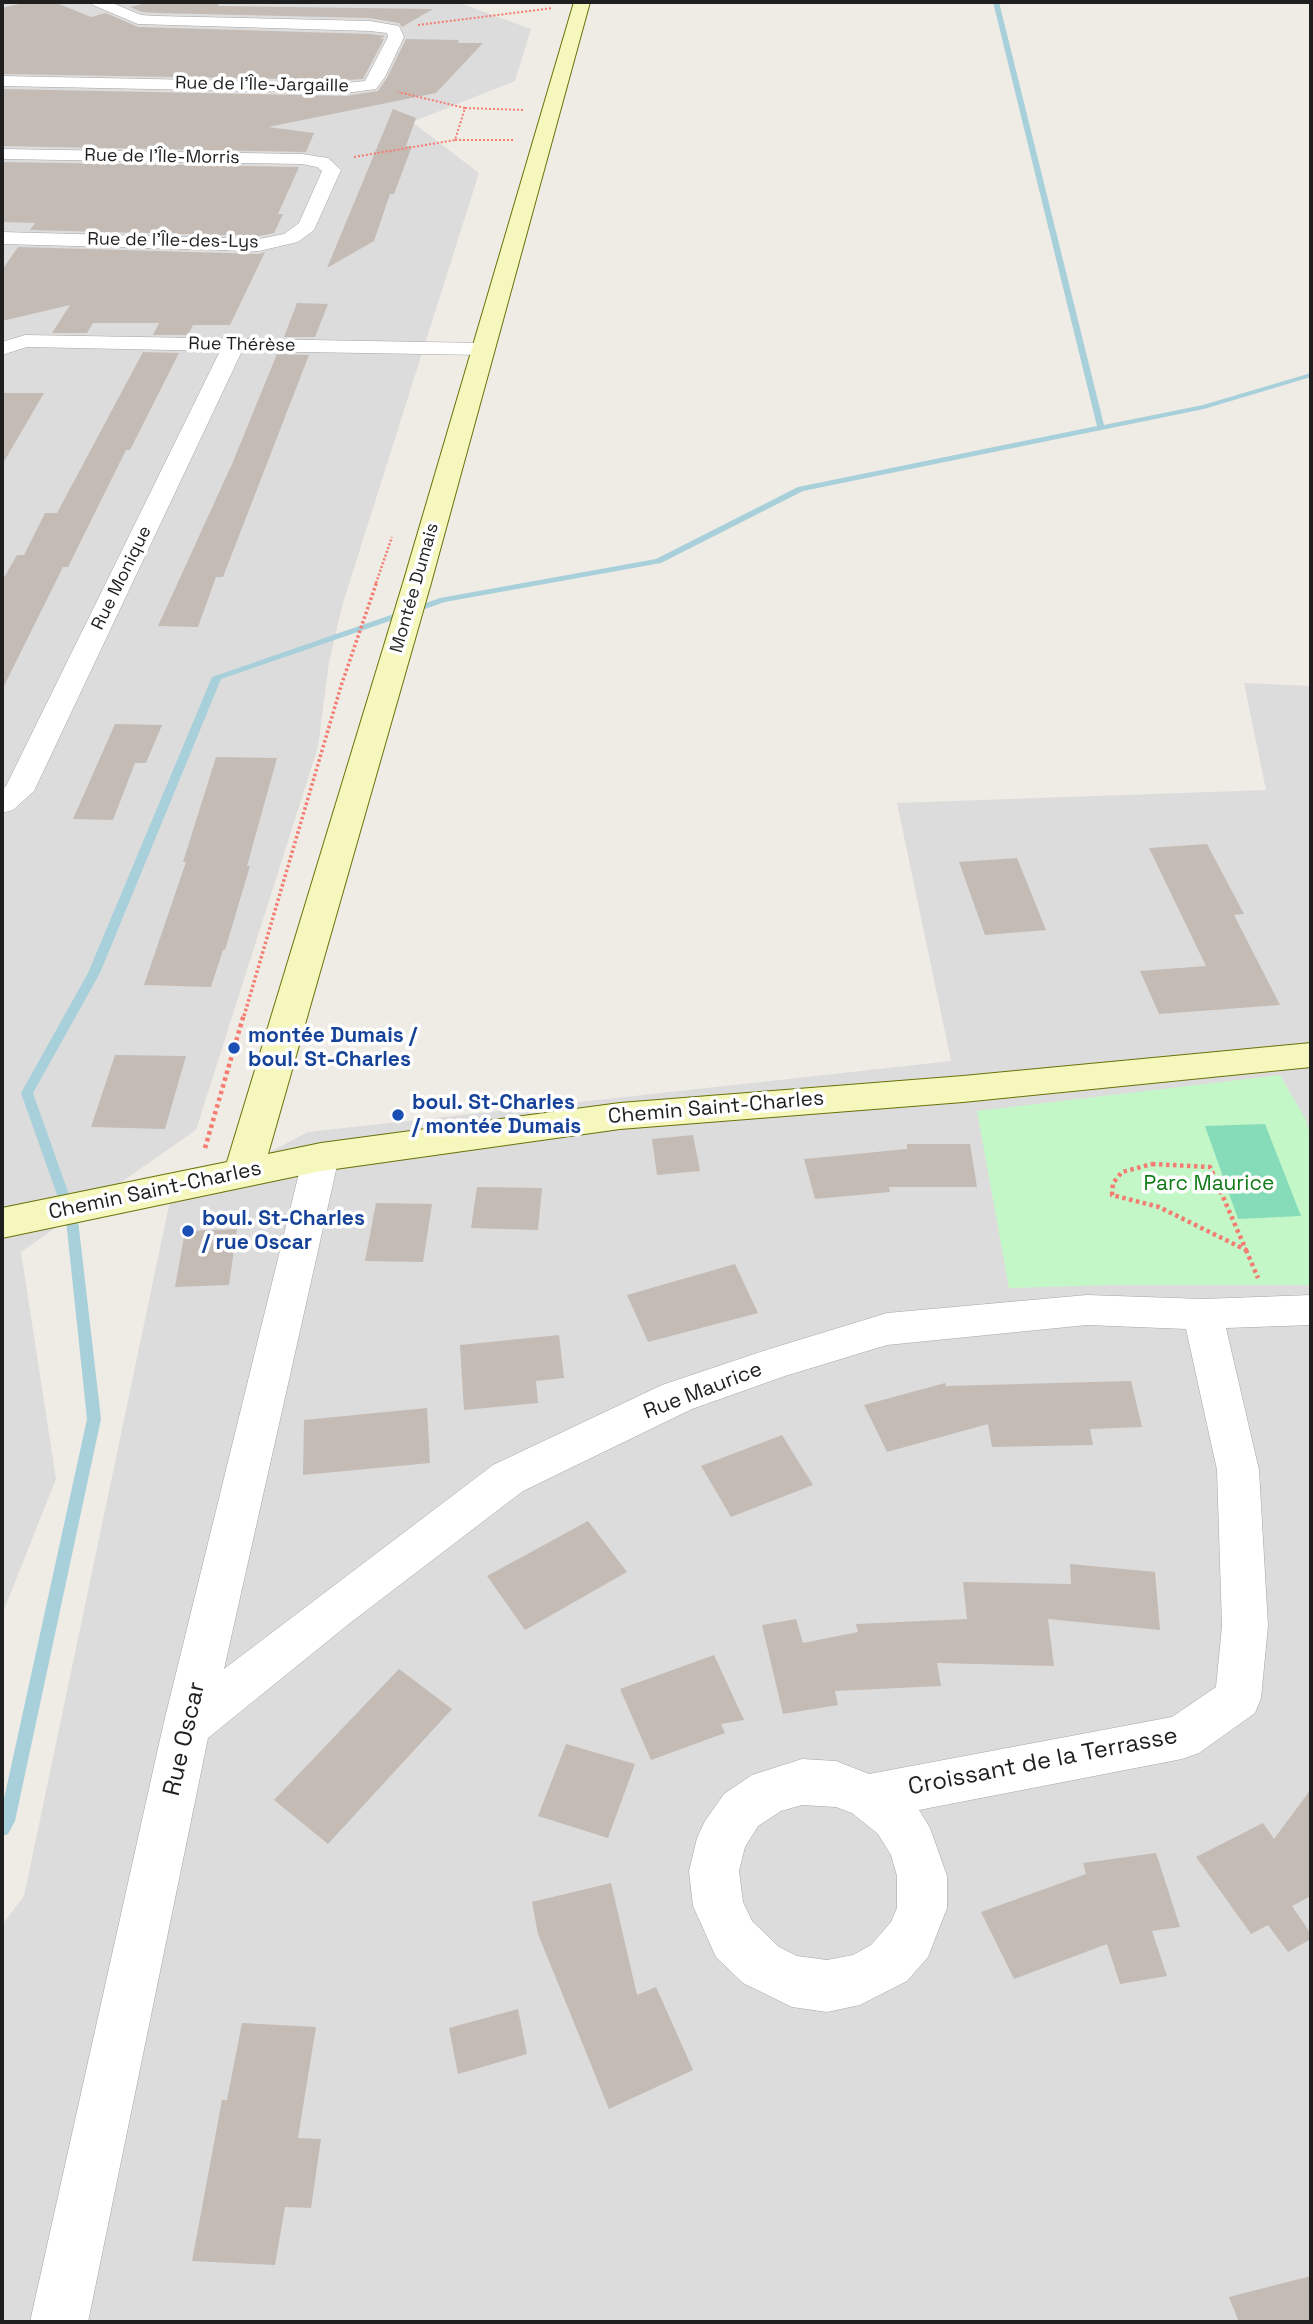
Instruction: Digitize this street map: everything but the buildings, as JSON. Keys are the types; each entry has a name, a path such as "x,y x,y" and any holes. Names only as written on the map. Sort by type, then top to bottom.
{"street":[{"path":"99,2 138,19 157,21 370,26 393,29"},
{"name":"Montée Dumais","path":"243,1173 483,349 569,4"},
{"name":"Rue de l'Île-Jargaille","path":"2,81 346,88 370,85 377,77 396,37 393,29"},
{"name":"Rue de l'Île-Morris","path":"2,154 302,159 322,162"},
{"name":"Rue de l'Île-des-Lys","path":"2,238 259,245 291,238 307,226 332,170 322,162"},
{"name":"Rue Thérèse","path":"2,349 25,341 483,349"},
{"name":"Rue Monique","path":"2,804 19,791 234,345"},
{"name":"Chemin Saint-Charles","path":"2,1223 321,1157 620,1115 976,1087 1311,1055"},
{"name":"Rue Oscar","path":"59,2322 187,1726 321,1157"},
{"name":"Rue Maurice","path":"187,1726 334,1609 508,1478 677,1397 777,1362 887,1329 1087,1310 1203,1314 1291,1311"},
{"name":"Croissant de la Terrasse","path":"869,1797 895,1817 913,1845 922,1876 922,1908 910,1939 889,1963 860,1979 827,1986 792,1981 761,1965 734,1939 718,1906 714,1871 722,1838 741,1810 769,1791 802,1782 836,1784 869,1797 1182,1737 1238,1698 1245,1626 1238,1470 1203,1314"}],"path":[{"path":"393,29 569,4"},
{"path":"554,16 569,4"},
{"path":"370,85 465,108 524,110 522,119"},
{"path":"455,140 465,108"},
{"path":"322,162 455,140 515,139"},
{"path":"195,1183 341,686 395,530"},
{"path":"1246,1250 1159,1207 1112,1195 1113,1183 1122,1172 1152,1164 1210,1167 1246,1250 1291,1311"}],"shaded area":[{"path":"2,2 457,2 531,29 515,81 412,122 479,173 343,603 329,662 318,747 196,1130 21,1252 56,1479 2,1615"},
{"path":"1244,683 1311,686 1311,2322 2,2322 2,1925 24,1896 169,1205 308,1132 951,1061 897,803 1266,790"}],"green space":[{"name":"Parc Maurice","path":"1280,1075 1306,1120 1311,1140 1311,1285 1009,1288 977,1111"},
{"path":"1265,1124 1301,1216 1238,1219 1205,1126"}],"waterway":[{"path":"996,2 1101,427"},
{"path":"2,1828 7,1821 94,1419 72,1220 27,1093 94,973 217,677 443,600 658,561 801,489 1204,407 1311,375"}],"place":[{"name":"montée Dumais / boul. St-Charles","path":"234,1048"},
{"name":"boul. St-Charles / montée Dumais","path":"398,1115"},
{"name":"boul. St-Charles / rue Oscar","path":"188,1231"}]}
